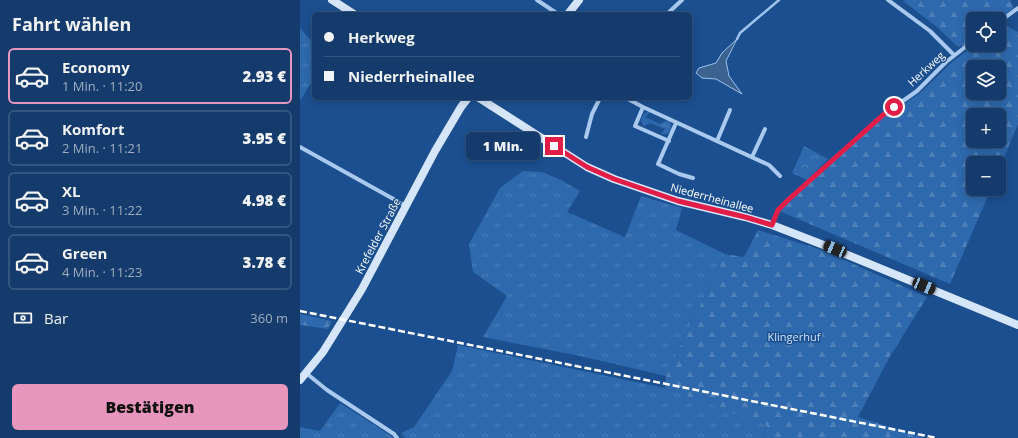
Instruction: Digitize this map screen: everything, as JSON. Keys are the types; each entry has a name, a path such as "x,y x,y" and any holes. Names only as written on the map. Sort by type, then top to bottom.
{"main road":[{"path":"332,0 351,12"},
{"path":"570,12 579,0"},
{"name":"Krefelder Straße","path":"300,380 323,352 362,289 435,151 467,100"},
{"name":"Niederrheinallee","path":"482,100 587,167 614,179 678,201 772,225 1018,325"}],"street":[{"path":"537,0 555,12"},
{"path":"668,12 682,0"},
{"path":"888,0 930,32 954,55"},
{"path":"1006,17 1018,8"},
{"name":"Herkweg","path":"772,225 778,210 788,200 883,115 917,91 946,62 966,46"},
{"path":"586,137 592,114 599,100"},
{"path":"630,100 768,165 780,176"},
{"path":"643,107 635,126 669,141"},
{"path":"717,141 730,110"},
{"path":"676,123 658,164 679,174 693,178"},
{"path":"752,157 765,129"},
{"path":"300,148 406,206"},
{"path":"306,373 327,390 394,434 397,438"}],"green space":[{"path":"1010,0 1014,8 1006,14 1006,12 966,12 966,44 958,47 937,27 903,1"},
{"path":"1006,26 1018,32 1018,124 1004,156 966,156 966,196 988,196 950,284 779,211 885,116 919,94 952,62 966,52 1006,52"},
{"path":"300,28 312,42 312,81 300,101"},
{"path":"647,112 650,112 645,117 660,124 668,120 670,122 671,129 667,134 661,134 665,129 650,123 644,126 641,118"},
{"path":"804,146 828,159 807,180 792,173"},
{"path":"523,171 542,172 561,180 580,191 567,212 625,237 641,196 682,208 676,230 725,254 666,376 580,356 483,337 507,296 473,272 469,244 500,188"},
{"name":"Klingerhuf","path":"758,230 822,250 927,297 889,358 858,417 924,438 763,438 766,425 665,388 666,376 725,254 744,257"},
{"path":"300,314 332,321 328,329 300,325"},
{"path":"458,345 665,388 720,406 766,425 763,438 405,438 401,433 414,427 452,371"},
{"path":"340,403 393,438 300,438 300,427 320,431"}],"shaded area":[{"path":"737,39 726,61 729,76 742,94 716,79 702,78 696,73 699,68 716,63 722,53"}],"waterway":[{"path":"737,39 740,33 779,0"}],"railway":[{"path":"300,311 937,438"}],"route":[{"path":"554,146 587,167 614,179 678,201 772,225 778,210 788,200 883,115 894,107"}]}
